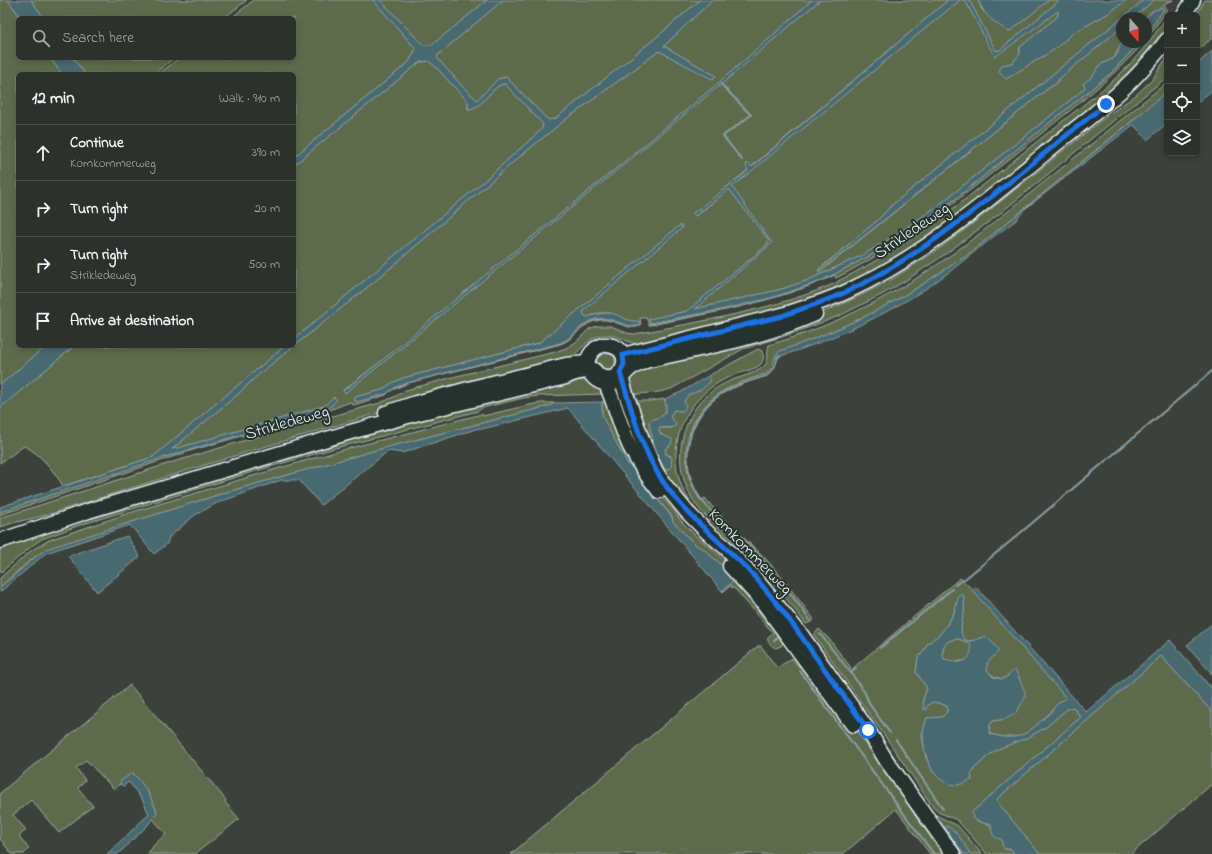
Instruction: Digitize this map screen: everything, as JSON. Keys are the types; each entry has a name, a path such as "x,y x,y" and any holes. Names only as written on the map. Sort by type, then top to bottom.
{"main road":[{"path":"1186,12 1193,0"},
{"path":"1196,12 1202,0"},
{"name":"Strikledeweg","path":"623,368 646,354 707,334 782,316 807,307 847,292 882,273 936,239 1106,104 1134,79 1164,44"},
{"name":"Strikledeweg","path":"646,354 736,340 775,329 831,308 886,280 940,246 999,201 1134,89 1158,66 1164,58"},
{"path":"566,371 590,344 601,338 609,337 646,354"},
{"path":"600,346 614,346 620,350 623,368 615,383 606,384 597,381 589,370 588,357 593,350 600,346"},
{"path":"589,370 594,370 598,375 606,378 614,377 623,368"},
{"name":"Komkommerweg","path":"623,368 626,394 643,442 656,472 664,484 687,512 730,552 771,596 802,636 868,730 886,760 953,854"},
{"name":"Strikledeweg","path":"0,533 168,478 416,403 566,371 589,370"},
{"name":"Strikledeweg","path":"0,541 95,509 347,433 566,371"},
{"name":"Komkommerweg","path":"606,384 631,450 649,478 670,504 741,577 762,601 859,733 871,747 886,760"}],"green space":[{"path":"0,0 8,0 20,16 16,16 16,60 52,60 60,72 16,72 16,348 44,348 0,385"},
{"path":"31,0 247,0 227,16 43,16"},
{"path":"254,0 373,0 416,49 409,62 296,155 296,72 162,72 176,60 296,60 296,16 234,16"},
{"path":"380,0 487,0 432,45 423,45"},
{"path":"503,0 700,0 555,119 549,120 506,77 498,79 477,100 437,58 438,55"},
{"path":"712,0 812,0 760,47 654,137 384,359 343,390 345,393 721,84 820,0 948,0 751,167 747,163 748,170 694,213 696,216 729,189 769,241 766,246 687,311 649,319 650,324 725,309 789,292 821,281 768,300 651,325 649,325 646,318 640,318 641,325 637,327 605,320 594,321 561,344 408,383 391,391 396,387 407,383 560,343 571,337 584,325 595,320 606,319 635,326 633,322 610,313 599,313 587,317 584,315 583,311 683,227 679,226 539,343 403,378 382,390 355,397 354,399 355,401 389,392 386,395 354,405 350,402 324,412 193,450 0,515 0,512 161,458 243,433 325,411 337,400 324,406 172,449 236,396 259,374 292,348 296,348 296,344 374,282 512,163 561,123 659,51 713,79 716,76 664,46"},
{"path":"960,0 965,0 995,56 1058,10 1058,16 1020,47 1020,54 1012,63 1002,65 1006,79 1055,49 1073,33 1109,13 1126,0 1144,0 1129,12 1116,12 1116,23 892,205 878,220 818,270 820,272 1050,87 1056,84 1059,79 1116,32 1116,48 1120,48 1114,58 1100,65 1092,77 1083,84 1085,87 1083,90 940,204 899,233 861,256 806,281 782,289 695,309 772,243 731,187"},
{"path":"969,0 978,0 982,10 1009,32 1049,0 1060,0 1000,50 996,51"},
{"path":"1154,0 1173,0 1167,2 1164,6 1167,10 1164,12 1164,14 1152,31 1152,26 1164,9 1160,7 1159,9 1151,12 1140,12"},
{"path":"1205,0 1212,0 1212,38 1200,48 1200,12 1198,12"},
{"path":"1164,20 1164,40 1144,65 936,235 824,299 637,344 610,335 603,335 591,340 573,356 567,359 308,434 50,514 0,527 0,518 170,463 256,437 380,403 406,390 555,352 576,342 589,329 597,326 611,326 627,333 634,334 651,331 770,306 838,282 892,251 967,198 1117,77 1144,48 1152,48 1152,37"},
{"path":"1134,48 1138,48 1093,92 965,194 890,248 836,278 835,275 821,281 875,253 909,232 954,200 1111,73"},
{"path":"74,60 172,60 156,72 84,72"},
{"path":"428,61 435,66 468,102 468,109 479,105 493,90 505,84 542,123 542,129 483,182 296,337 296,163 420,62"},
{"path":"1164,62 1164,79 998,215 944,255 905,281 839,316 791,334 743,349 671,389 659,392 629,395 628,380 635,371 819,314 889,281 936,251 971,225 1108,115 1136,95 1152,80"},
{"path":"1164,84 1164,94 1149,107 965,257 886,306 826,334 780,351 768,372 722,391 706,405 697,417 690,431 686,459 688,474 693,488 701,501 705,498 777,572 813,618 813,621 806,624 763,571 703,513 694,501 687,488 681,460 681,446 684,432 690,418 698,405 710,393 720,386 755,372 763,367 767,360 769,345 840,319 874,303 907,284 974,238"},
{"path":"72,348 283,348 153,457 63,486 46,463 36,453 24,446 0,463 0,408"},
{"path":"758,349 762,351 763,355 763,360 760,365 723,380 714,386 698,399 687,415 679,434 676,457 678,477 686,495 697,511 710,526 762,575 804,627 670,488 631,401 665,399 666,412 660,417 649,422 660,460 666,470 671,468 671,456 666,454 665,449 671,445 662,434 660,434 660,428 672,428 676,423 670,417 674,410 681,411 685,404 684,401 688,396 704,387 709,382 710,375"},
{"path":"604,354 609,354 615,359 615,364 611,369 605,369 601,365 596,366 597,358"},
{"path":"584,380 596,385 604,394 538,396 523,398 328,450 256,471 80,525 42,539 0,573 0,543 147,495 459,408 573,383 573,381"},
{"path":"602,402 610,402 658,493 681,521 698,538 712,548 726,563 784,641 781,646 776,648 770,644 767,638 773,633 736,590 730,586 723,592 722,591 735,580 724,567 702,548 699,548 673,522 672,516 648,488 634,468 629,466 603,418"},
{"path":"541,403 555,403 549,406 384,448 227,492 53,547 32,559 0,587 0,578 32,550 49,540 126,514 346,449 482,414 483,416"},
{"path":"960,578 972,589 1067,699 1059,702 1036,726 1024,734 1010,737 990,734 990,725 993,721 1005,719 1020,680 1016,671 1014,670 1002,679 993,676 987,670 987,663 998,652 986,636 971,641 966,640 963,637 961,634 961,629 964,607 963,595 955,605 954,613 944,629 927,644 924,651 918,658 916,672 927,688 923,700 927,706 932,702 947,706 947,712 942,717 927,718 922,735 926,758 933,772 946,783 972,780 971,775 974,769 989,755 1000,748 1027,738 1046,727 1067,709 1072,707 1081,717 972,812 977,821 991,824 991,829 1003,841 1002,845 1007,850 1011,849 1013,854 987,854 957,820 938,812 933,807 814,635 819,629 829,639 852,669"},
{"path":"959,639 970,643 972,650 969,658 960,661 944,659 943,651 945,644 950,640"},
{"path":"758,646 761,646 777,668 792,658 799,667 805,662 948,854 930,854 896,809 843,854 511,854"},
{"path":"819,652 874,727 929,809 936,815 958,826 982,854 970,854 963,843 946,829 964,854 959,854"},
{"path":"1161,656 1212,712 1212,784 1131,854 1040,854 998,803 997,799"},
{"path":"130,685 226,800 225,802 239,819 195,854 150,854 148,853 155,844 166,834 153,819 156,810 148,792 133,773 121,781 120,784 114,789 86,760 76,768 85,780 78,788 93,806 59,833 31,800 13,815 26,830 19,836 29,849 24,854 12,854 0,839 0,793"}],"water":[{"path":"8,0 31,0 43,16 20,16"},
{"path":"373,0 380,0 423,45 432,45 487,0 503,0 438,55 437,58 477,100 498,79 507,77 549,120 555,119 700,0 712,0 664,46 716,76 712,79 659,51 561,123 512,163 374,282 296,344 296,337 483,182 542,129 543,125 505,84 496,88 478,105 468,109 468,102 435,66 428,61 420,62 296,163 296,155 409,62 416,49"},
{"path":"812,0 820,0 718,87 384,362 345,393 343,391 654,137 760,47"},
{"path":"948,0 960,0 732,187 772,243 695,309 782,289 806,281 861,256 899,233 940,204 1083,90 1085,87 1083,83 1092,77 1100,65 1114,58 1118,53 1119,48 1134,48 1111,73 954,200 909,232 875,253 821,281 774,297 725,309 650,323 649,319 687,311 766,246 769,241 729,189 695,216 693,213 748,171 746,165 747,163 752,167"},
{"path":"965,0 969,0 996,51 1000,50 1060,0 1126,0 1109,13 1073,33 1055,49 1006,79 999,71 1002,65 1012,63 1020,54 1020,47 1058,16 1058,11 995,57"},
{"path":"978,0 1049,0 1009,32 994,22 987,15"},
{"path":"1144,0 1154,0 1140,12 1129,12"},
{"path":"1161,7 1164,9 1152,26 1152,12"},
{"path":"1116,23 1116,32 1059,79 1056,84 1050,87 819,272 818,271 878,220 892,205"},
{"path":"1212,51 1212,90 1200,100 1200,84 1200,61"},
{"path":"52,60 74,60 84,72 60,72"},
{"path":"1164,94 1164,126 1147,140 1133,125 1025,209 1015,221 930,286 875,318 815,344 775,358 780,351 826,334 886,306 965,257"},
{"path":"679,226 682,226 682,228 583,311 584,315 587,317 608,313 615,314 629,320 639,321 639,326 628,325 608,319 596,319 586,323 570,338 560,343 407,383 396,387 386,394 356,402 354,397 382,390 403,378 539,343"},
{"path":"44,348 72,348 0,408 0,385"},
{"path":"283,348 292,348 172,449 324,406 334,397 337,400 325,411 165,457 0,512 0,507 153,457"},
{"path":"710,375 710,382 701,390 690,394 686,398 684,401 686,406 683,411 674,410 670,417 676,423 675,427 660,428 659,430 660,434 672,439 671,445 665,449 666,454 672,458 671,468 666,470 657,454 649,422 664,414 666,409 665,399 681,392"},
{"path":"602,402 603,418 629,466 634,468 672,517 673,522 694,544 702,548 724,567 735,580 722,591 568,408 482,429 479,428 402,453 388,451 321,505 299,480 281,480 217,503 195,515 169,537 167,544 154,554 130,525 46,553 0,592 0,587 46,549 227,492 384,448 549,406 555,403"},
{"path":"127,536 140,557 97,592 68,556"},
{"path":"976,587 1086,712 1170,640 1212,689 1212,712 1161,656 997,799 998,803 1040,854 1013,854 1011,849 1004,849 1001,839 994,836 991,824 986,824 973,819 972,812 1081,717 1073,707 1067,709 1046,727 1027,738 1000,748 989,755 974,769 971,775 972,780 961,784 955,785 940,779 931,767 925,752 923,732 927,718 942,717 947,712 947,706 932,702 927,706 926,710 924,709 923,700 927,688 916,672 918,658 924,651 927,644 940,634 949,622 954,613 959,595 963,595 964,603 961,629 961,634 963,637 966,640 971,641 986,636 998,649 998,652 987,663 987,670 993,677 1002,679 1014,670 1016,671 1025,692 1025,698 1015,714 1005,719 993,721 990,725 990,734 1010,737 1024,734 1036,726 1058,703 1066,698 972,589","holes":["959,639 970,643 971,650 969,656 962,662 944,659 943,649 945,644 949,641"]},
{"path":"1212,624 1212,674 1187,645"},
{"path":"132,773 140,780 147,791 157,813 147,826 118,854 107,854 149,814 143,801 130,783 129,782 123,786 120,784 121,781"},
{"path":"946,826 957,834 970,854 964,854 946,829"}],"waterway":[{"path":"721,84 751,115 723,136 742,160"},
{"path":"779,355 774,368 766,376 729,389 707,406 698,419 692,432 688,447 688,462 690,476 695,490 704,503 715,516 753,549 783,584 810,620"},
{"path":"955,585 966,578 1012,540 1212,371"},
{"path":"735,582 771,625"},
{"path":"880,648 952,589"},
{"path":"774,641 777,638 777,633"},
{"path":"820,634 851,673 865,693 870,705 890,733"},
{"path":"851,673 856,668"},
{"path":"800,671 934,854"},
{"path":"896,740 943,809"}],"route":[{"path":"868,730 802,636 771,596 725,547 687,512 656,472 647,453 620,373 624,364 623,355 782,316 847,292 882,273 936,239 1106,104"}]}
